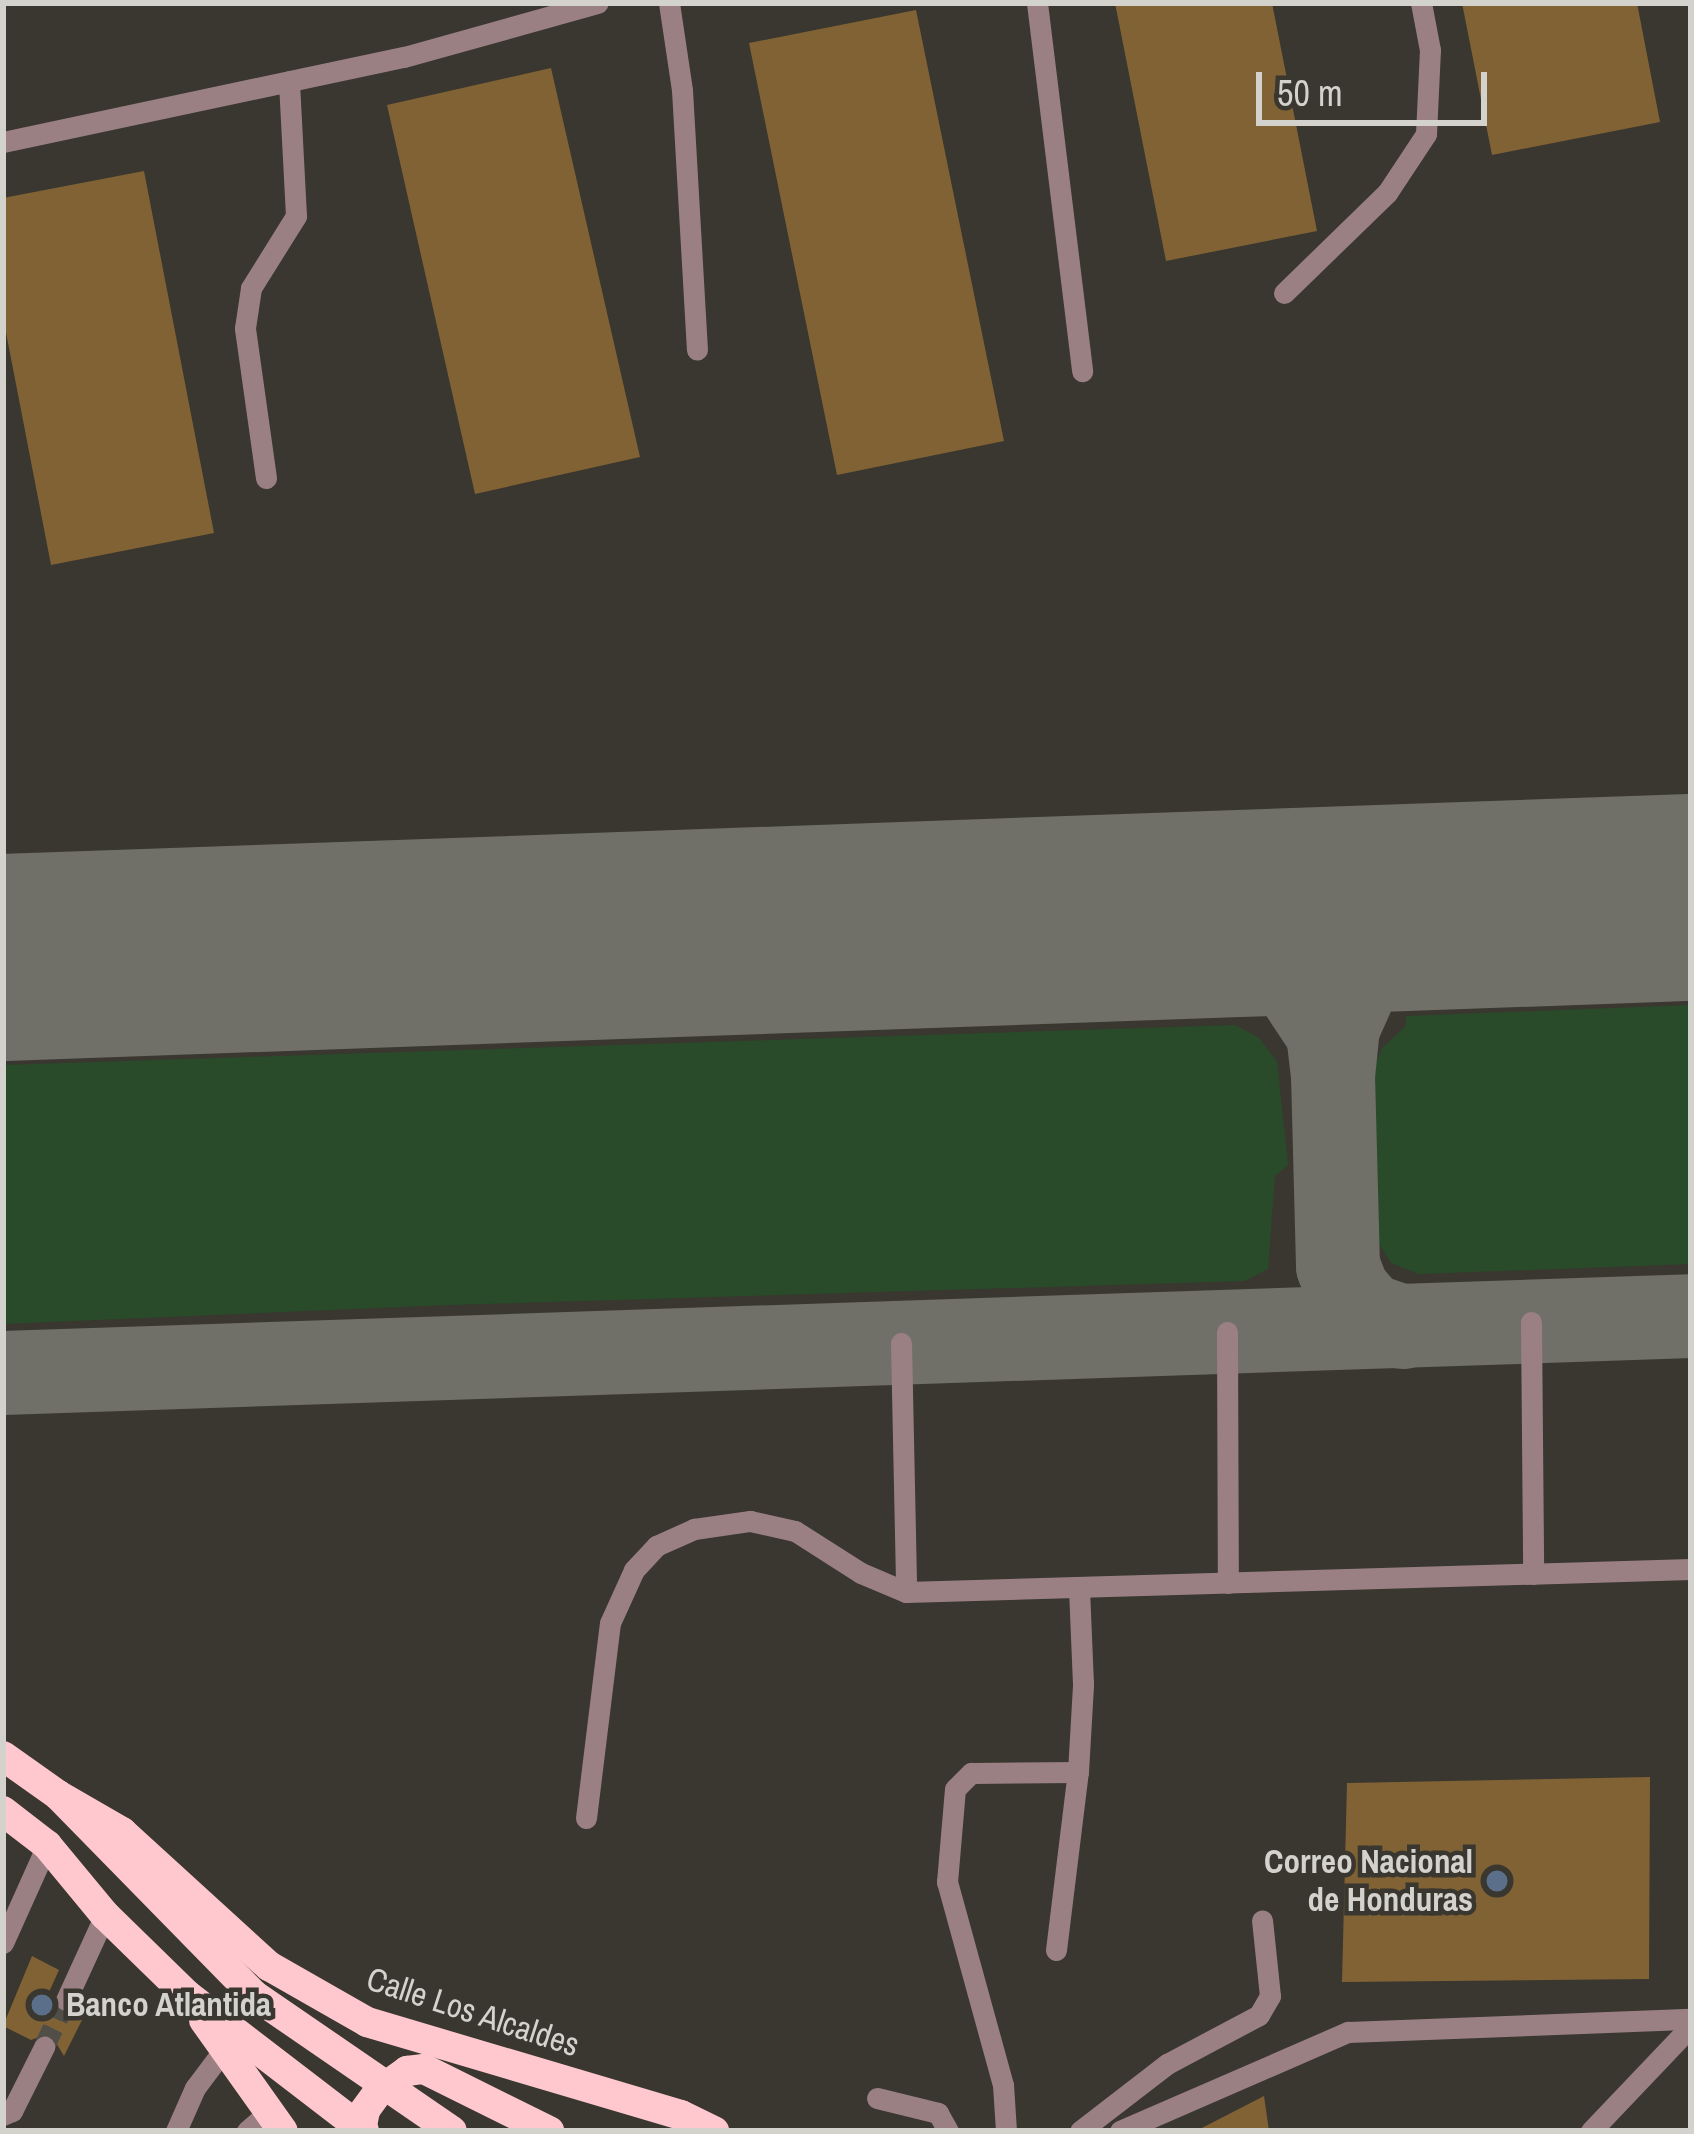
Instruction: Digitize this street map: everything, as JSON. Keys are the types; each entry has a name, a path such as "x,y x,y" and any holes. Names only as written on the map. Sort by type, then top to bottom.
{"main road":[{"path":"3,1756 58,1795 254,1995 452,2131"},
{"name":"Calle Los Alcaldes","path":"58,1795 122,1832 269,1966 367,2022 681,2115 714,2131"},
{"path":"3,1811 47,1845 106,1915 187,1995 362,2131 365,2110 378,2092 407,2071 424,2069 549,2131"},
{"path":"187,1995 224,2048 267,2125"}],"street":[{"path":"3,142 404,57 598,3"},
{"path":"669,3 682,90 697,350"},
{"path":"1037,3 1082,370"},
{"path":"1284,293 1387,193 1426,134 1430,50 1421,3"},
{"path":"266,478 245,328 251,288 296,216 289,81"},
{"path":"1531,1322 1533,1574"},
{"path":"1227,1332 1228,1583"},
{"path":"901,1343 906,1592"},
{"path":"586,1818 610,1623 634,1570 656,1546 694,1529 750,1521 795,1531 861,1573 906,1592 1691,1569"},
{"path":"1056,1950 1078,1772 1083,1684 1079,1587"},
{"path":"1006,2131 1004,2085 947,1882 955,1789 971,1773 1078,1772"},
{"path":"3,1943 47,1845"},
{"path":"66,2000 106,1915"},
{"path":"1080,2131 1167,2064 1259,2015 1270,1996 1262,1920"},
{"path":"1120,2131 1348,2032 1691,2022"},
{"path":"1591,2131 1691,2022"},
{"path":"3,2115 11,2110 44,2047"},
{"path":"176,2131 195,2088 224,2048"},
{"path":"877,2098 938,2113 948,2131"}],"green space":[{"path":"1691,1005 1691,1264 1419,1274 1391,1263 1371,1230 1369,1080 1382,1048 1406,1026 1406,1016"},
{"path":"1235,1025 1258,1037 1277,1061 1288,1165 1275,1176 1268,1269 1245,1281 3,1324 3,1065"}],"building":[{"path":"1115,3 1272,3 1317,231 1166,261"},
{"path":"1462,3 1637,3 1660,122 1492,155"},
{"path":"916,10 1004,441 837,475 749,43"},
{"path":"551,68 640,457 475,494 387,105"},
{"path":"144,171 214,533 51,565 3,317 3,198"},
{"name":"Correo Nacional de Honduras","path":"1650,1777 1649,1979 1342,1982 1347,1783"},
{"name":"Banco Atlantida","path":"32,1956 59,1970 49,1992 55,2010 66,2015 79,2007 87,2010 64,2056 50,2033 31,2040 3,2026"},
{"path":"1264,2096 1269,2131 1196,2131"}],"taxiway":[{"path":"1403,1327 1368,1315 1348,1292 1338,1266 1333,1076 1338,1027 1368,960 1401,930 1460,905"},
{"path":"1183,915 1237,935 1289,974 1328,1033 1333,1076"},
{"path":"3,1373 1691,1316"}],"runway":[{"path":"3,957 1691,897"}],"tunnel":[{"path":"44,2047 66,2000"}],"place":[{"name":"Correo Nacional de Honduras","path":"1497,1881"},
{"name":"Banco Atlantida","path":"42,2005"}]}
